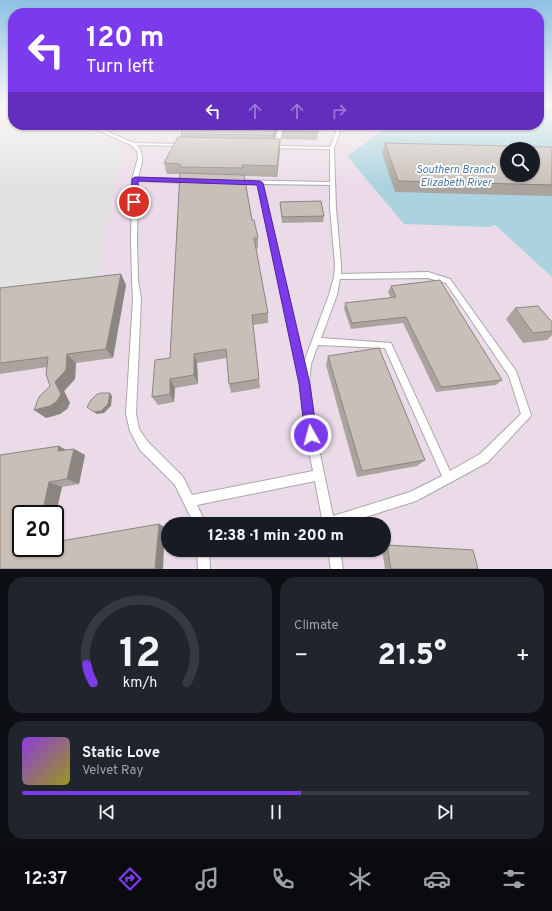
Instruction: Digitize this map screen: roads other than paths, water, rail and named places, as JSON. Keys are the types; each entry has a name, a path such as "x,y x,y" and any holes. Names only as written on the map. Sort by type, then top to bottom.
{"lane":[{"path":"106,133 133,144 189,145"},
{"path":"276,147 279,133"},
{"path":"304,384 307,364 333,295 337,277 338,264 333,208 332,148 338,133"},
{"path":"133,144 139,151 140,158 135,179 134,241 135,279 138,300 131,414 135,431 144,446 179,481 196,517"},
{"path":"268,146 332,148"},
{"path":"135,179 190,181"},
{"path":"228,182 333,184"},
{"path":"260,183 304,384 311,435 327,517"},
{"path":"337,277 428,274 448,281 512,374 526,415 484,458 412,497 347,517"},
{"path":"315,340 388,345 448,478"},
{"path":"189,502 319,475"},
{"path":"203,557 204,569"},
{"path":"335,557 337,569"}],"water":[{"name":"Southern Branch Elizabeth River","path":"380,133 552,133 552,277 495,225 488,227 404,224 347,156"}]}
